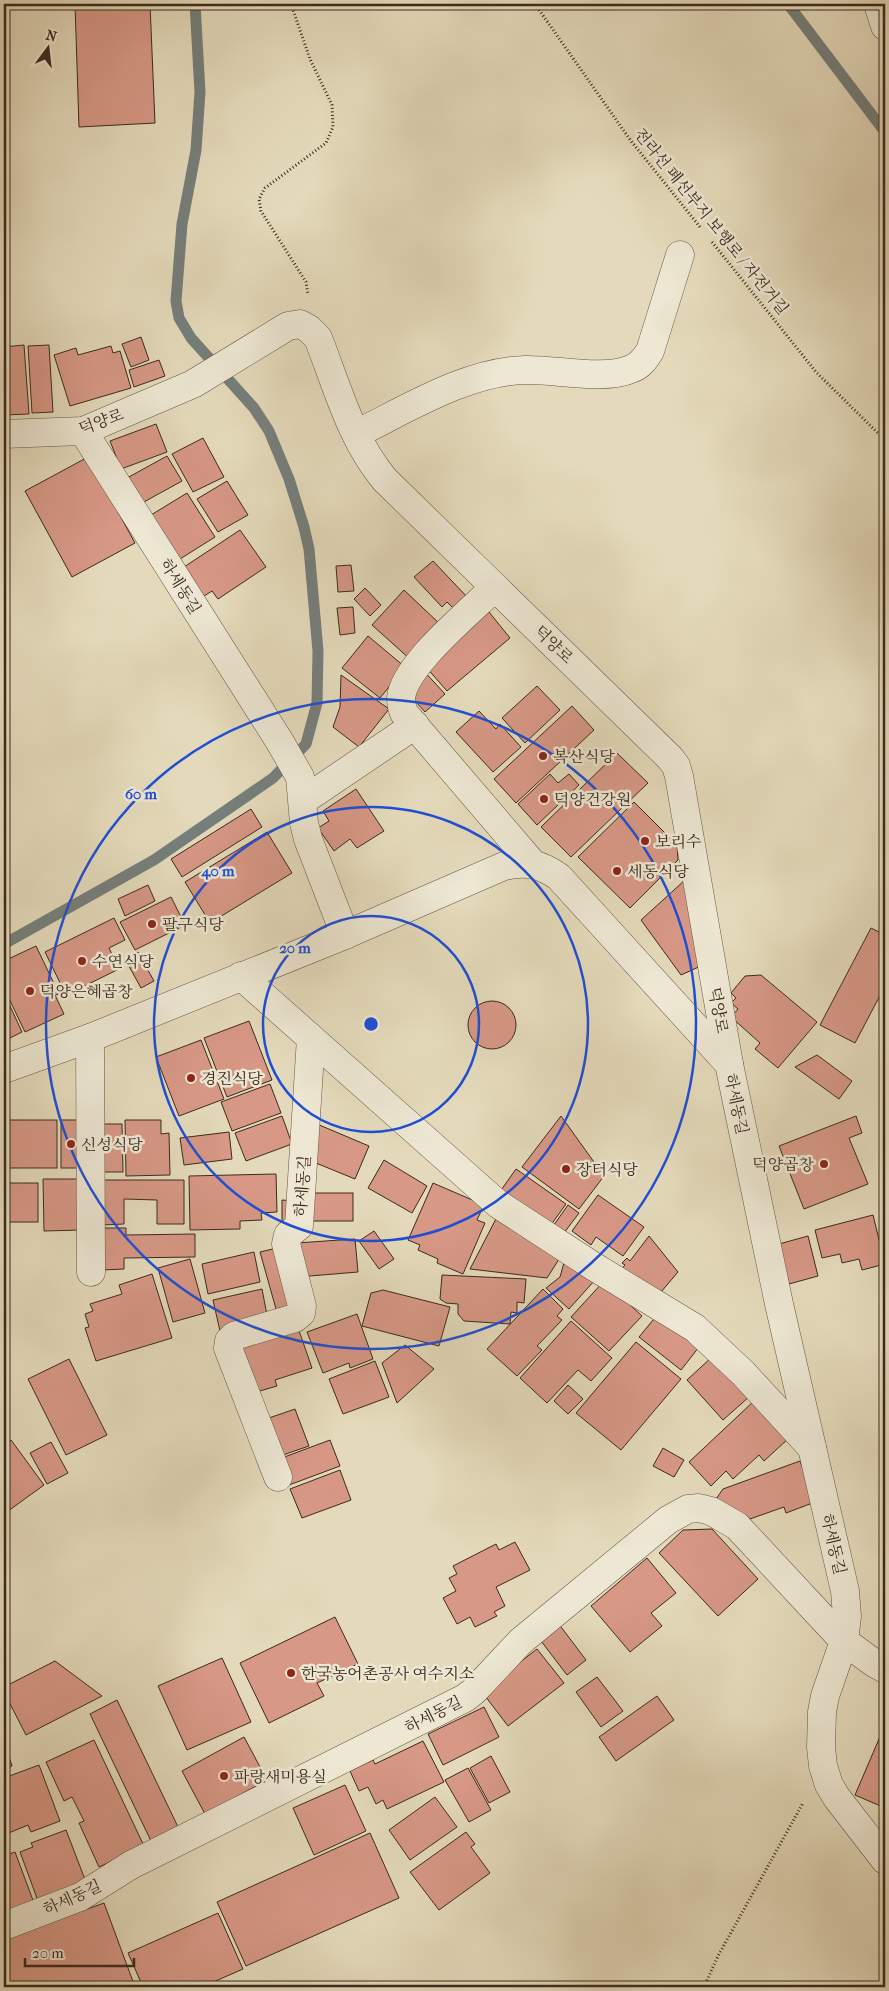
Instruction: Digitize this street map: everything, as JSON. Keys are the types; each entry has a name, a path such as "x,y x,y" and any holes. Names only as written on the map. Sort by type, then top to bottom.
{"street":[{"path":"878,4 885,26"},
{"path":"356,434 471,378 499,372 526,370 613,374 631,369 642,362 650,351 680,255"},
{"name":"덕양로","path":"4,434 83,431 193,384 288,326 300,324 309,329 318,338 356,434 369,460 385,480 676,766 729,1064"},
{"name":"하세동길","path":"83,431 280,742 302,788"},
{"name":"하세동길","path":"495,587 419,660 401,696 401,704 404,713 533,864"},
{"path":"345,935 308,839 304,823 302,788 415,725"},
{"name":"하세동길","path":"4,1070 90,1038 345,935 504,866 519,862 547,868 559,878 729,1064 779,1304 845,1591 847,1616 844,1641"},
{"name":"하세동길","path":"241,976 498,1204 593,1266 695,1328 743,1373 812,1448"},
{"path":"90,1038 91,1272"},
{"name":"하세동길","path":"278,1477 228,1348 229,1341 234,1336 296,1318 302,1306 286,1244 288,1235 299,1226 312,1038"},
{"name":"하세동길","path":"4,1926 80,1897 131,1865 465,1698 474,1691 521,1641 668,1520 688,1509 699,1508 711,1511 737,1526 844,1641 885,1669"},
{"path":"844,1641 822,1712 821,1747 823,1766 829,1786 885,1860"}],"path":[{"path":"291,4 310,59 332,105 334,115 331,135 326,143 265,188 259,199 261,211 308,288 308,298 300,324"},
{"name":"전라선 폐선부지 보행로 / 자전거길","path":"536,4 631,142 705,234"},
{"path":"590,4 603,7 613,4"},
{"name":"전라선 폐선부지 보행로 / 자전거길","path":"711,241 816,372 885,440"},
{"path":"704,1987 718,1956 823,1766"}],"building":[{"path":"75,4 150,4 155,123 79,127"},
{"path":"141,337 149,360 131,367 122,344"},
{"path":"24,345 29,414 4,415 4,347"},
{"path":"49,345 53,412 32,413 28,346"},
{"path":"111,346 113,353 120,351 131,388 70,406 54,355 76,348 78,355"},
{"path":"159,360 165,376 134,387 129,370"},
{"path":"156,424 167,452 121,469 110,441"},
{"path":"203,438 224,477 193,492 172,454"},
{"path":"167,456 182,481 142,503 127,478"},
{"path":"88,457 135,543 72,577 25,491"},
{"path":"227,481 248,515 218,532 197,499"},
{"path":"187,493 215,537 180,559 151,515"},
{"path":"240,530 266,567 218,599 212,591 204,596 184,567"},
{"path":"433,561 469,599 456,611 447,602 442,607 414,577"},
{"path":"351,565 354,591 338,592 336,566"},
{"path":"365,588 381,605 370,616 354,599"},
{"path":"404,590 442,626 411,660 372,625"},
{"path":"353,607 355,633 340,635 337,608"},
{"path":"489,612 510,638 447,691 425,666"},
{"path":"368,636 405,667 380,698 342,668"},
{"path":"422,669 445,694 425,712 408,693"},
{"path":"341,675 389,709 359,747 333,727 340,707"},
{"path":"537,686 560,710 525,743 502,718"},
{"path":"572,706 594,730 516,803 494,779"},
{"path":"479,711 496,729 500,724 521,747 493,772 456,732"},
{"path":"617,753 648,783 571,857 541,827"},
{"path":"550,774 558,783 569,774 579,785 537,825 518,804"},
{"path":"356,789 384,831 357,848 350,839 334,851 318,828 329,821 323,811"},
{"path":"634,802 677,845 678,860 630,908 578,857"},
{"path":"251,809 262,827 182,877 171,859"},
{"path":"267,832 292,873 210,923 185,882"},
{"path":"685,880 703,965 681,975 641,920"},
{"path":"148,885 155,901 125,916 118,899"},
{"path":"171,897 185,925 135,950 120,922"},
{"path":"114,918 125,940 109,948 119,969 66,995 45,952"},
{"path":"871,928 885,935 885,986 855,1043 820,1025"},
{"path":"36,946 59,994 55,995 64,1014 25,1032 4,988 4,961"},
{"path":"138,952 154,981 141,988 125,959"},
{"path":"761,975 817,1022 778,1068 755,1049 760,1043 731,1017 738,1009 731,1003 736,998 731,993 745,976"},
{"path":"4,993 22,1032 4,1041"},
{"path":"487,1001 497,1001 506,1005 512,1011 515,1016 515,1034 506,1045 497,1049 487,1049 478,1045 472,1039 468,1030 468,1020 472,1011 478,1005"},
{"path":"249,1021 272,1080 227,1097 204,1038"},
{"path":"201,1040 224,1099 179,1116 156,1057"},
{"path":"817,1055 852,1081 839,1099 795,1067"},
{"path":"270,1084 281,1113 232,1131 221,1102"},
{"path":"282,1116 292,1144 246,1161 235,1133"},
{"path":"561,1116 604,1176 579,1209 522,1167"},
{"path":"856,1116 862,1133 849,1138 868,1184 804,1209 779,1146"},
{"path":"4,1120 57,1120 57,1168 4,1168"},
{"path":"61,1120 82,1120 82,1168 61,1168"},
{"path":"125,1120 161,1120 161,1134 169,1133 170,1175 126,1176"},
{"path":"101,1124 122,1124 123,1172 102,1172"},
{"path":"317,1124 369,1146 355,1179 311,1161 318,1143 309,1140"},
{"path":"229,1132 232,1159 184,1165 180,1138"},
{"path":"384,1160 427,1186 412,1213 368,1188"},
{"path":"516,1169 566,1204 548,1229 499,1193"},
{"path":"276,1174 277,1212 261,1213 262,1220 240,1221 240,1229 190,1230 189,1176"},
{"path":"43,1179 81,1179 82,1230 44,1231"},
{"path":"102,1180 184,1180 184,1224 157,1224 157,1200 124,1199 124,1224 101,1225"},
{"path":"4,1183 38,1183 38,1222 4,1222"},
{"path":"433,1183 484,1205 477,1220 485,1223 463,1274 437,1263 438,1259 418,1250 420,1245 408,1240"},
{"path":"308,1193 353,1193 353,1221 308,1221"},
{"path":"598,1195 644,1227 623,1256 596,1237 591,1245 572,1231"},
{"path":"282,1200 294,1201 293,1224 282,1224"},
{"path":"568,1205 579,1213 561,1237 551,1229"},
{"path":"498,1215 561,1256 547,1278 470,1269"},
{"path":"873,1215 885,1264 862,1270 859,1259 842,1263 840,1254 822,1258 815,1230"},
{"path":"101,1228 126,1228 126,1235 195,1234 195,1257 124,1258 124,1269 102,1270"},
{"path":"374,1231 394,1259 379,1269 359,1241"},
{"path":"649,1236 678,1272 661,1292 617,1274 625,1265 622,1263 627,1258 630,1261"},
{"path":"808,1236 818,1276 789,1284 779,1244"},
{"path":"355,1239 358,1272 298,1277 296,1243"},
{"path":"281,1247 297,1304 276,1309 260,1252"},
{"path":"254,1252 260,1282 208,1294 202,1264"},
{"path":"190,1259 205,1313 173,1322 158,1268"},
{"path":"565,1259 595,1280 569,1309 546,1288 560,1277"},
{"path":"152,1274 172,1338 96,1361 85,1328 89,1327 85,1314 93,1311 90,1304 122,1294 119,1285"},
{"path":"442,1275 526,1279 524,1303 517,1302 517,1313 511,1312 510,1324 464,1321 458,1314 458,1304 446,1303 440,1299"},
{"path":"604,1281 642,1316 609,1351 571,1317"},
{"path":"262,1289 268,1320 220,1331 213,1300"},
{"path":"543,1289 563,1309 557,1316 562,1320 537,1346 542,1350 517,1376 487,1349"},
{"path":"383,1290 450,1307 439,1346 362,1326 371,1293"},
{"path":"357,1314 373,1359 350,1368 349,1363 323,1373 307,1332"},
{"path":"658,1314 699,1347 681,1370 639,1337"},
{"path":"571,1321 612,1358 591,1381 578,1370 547,1403 520,1378"},
{"path":"297,1325 312,1368 275,1380 277,1386 253,1393 237,1346"},
{"path":"636,1342 681,1379 621,1450 576,1413"},
{"path":"405,1345 434,1369 397,1403 382,1363"},
{"path":"713,1356 750,1396 723,1420 687,1380"},
{"path":"69,1359 107,1435 66,1455 28,1379"},
{"path":"375,1361 389,1397 343,1414 329,1379"},
{"path":"568,1385 583,1399 568,1414 554,1401"},
{"path":"754,1401 789,1438 764,1461 759,1455 733,1479 726,1471 711,1486 689,1462"},
{"path":"295,1409 309,1446 280,1456 266,1419"},
{"path":"11,1440 44,1485 4,1514 4,1445"},
{"path":"330,1440 340,1466 289,1485 279,1459"},
{"path":"51,1442 68,1473 47,1484 30,1453"},
{"path":"663,1448 684,1460 674,1477 653,1466"},
{"path":"800,1461 815,1502 786,1513 784,1507 747,1520 716,1499 723,1489"},
{"path":"340,1470 351,1500 302,1518 290,1489"},
{"path":"712,1529 758,1579 718,1616 659,1553 683,1530"},
{"path":"515,1542 530,1570 496,1587 505,1606 494,1612 497,1616 475,1627 470,1617 457,1624 443,1598 456,1591 449,1578 457,1574 453,1566 496,1544 499,1550"},
{"path":"647,1558 676,1593 651,1613 662,1626 630,1652 591,1606"},
{"name":"한국농어촌공사 여수지소","path":"335,1617 358,1664 317,1683 324,1696 269,1723 240,1663"},
{"path":"558,1623 586,1660 567,1675 538,1637"},
{"path":"537,1649 564,1683 508,1726 482,1692"},
{"path":"222,1658 251,1722 187,1750 158,1686"},
{"path":"55,1661 102,1696 26,1735 4,1692 4,1687"},
{"path":"597,1677 623,1711 601,1727 576,1692"},
{"path":"657,1696 674,1720 616,1761 599,1737"},
{"path":"117,1700 179,1829 151,1841 90,1714"},
{"path":"484,1707 499,1737 443,1765 428,1734"},
{"path":"885,1725 885,1808 855,1795"},
{"path":"244,1737 267,1780 205,1814 182,1771"},
{"path":"94,1740 144,1846 99,1867 79,1823 84,1821 72,1797 64,1801 46,1762"},
{"path":"4,1741 12,1766 4,1769"},
{"path":"423,1741 444,1782 387,1809 383,1800 376,1804 368,1787 359,1791 350,1771 373,1760 375,1764"},
{"path":"491,1756 510,1792 489,1803 470,1768"},
{"path":"39,1765 60,1821 31,1832 28,1825 4,1835 4,1778"},
{"path":"468,1768 491,1810 469,1822 445,1780"},
{"path":"345,1785 366,1831 314,1855 293,1808"},
{"path":"435,1797 457,1827 410,1860 389,1830"},
{"path":"66,1830 86,1882 38,1901 20,1852 33,1847 31,1843"},
{"path":"466,1832 475,1844 471,1847 490,1873 439,1910 410,1872"},
{"path":"370,1833 399,1898 246,1966 217,1902"},
{"path":"15,1852 34,1903 4,1914 4,1856"},
{"path":"104,1903 135,1987 4,1987 4,1939"},
{"path":"218,1913 243,1969 202,1987 143,1987 128,1953"}],"waterway":[{"path":"4,944 154,860 273,778 306,744 317,703 318,651 309,549 289,479 269,431 254,408 191,338 179,318 176,301 182,224 196,150 200,92 195,4"},
{"path":"788,4 885,132"}],"place":[{"name":"복산식당","path":"543,756"},
{"name":"덕양건강원","path":"544,799"},
{"name":"보리수","path":"645,841"},
{"name":"세동식당","path":"617,871"},
{"name":"팔구식당","path":"152,924"},
{"name":"수연식당","path":"82,961"},
{"name":"덕양은혜곱창","path":"30,991"},
{"name":"경진식당","path":"191,1078"},
{"name":"신성식당","path":"71,1144"},
{"name":"덕양곱창","path":"824,1164"},
{"name":"장터식당","path":"566,1169"},
{"name":"한국농어촌공사 여수지소","path":"291,1673"},
{"name":"파랑새미용실","path":"224,1776"}]}
